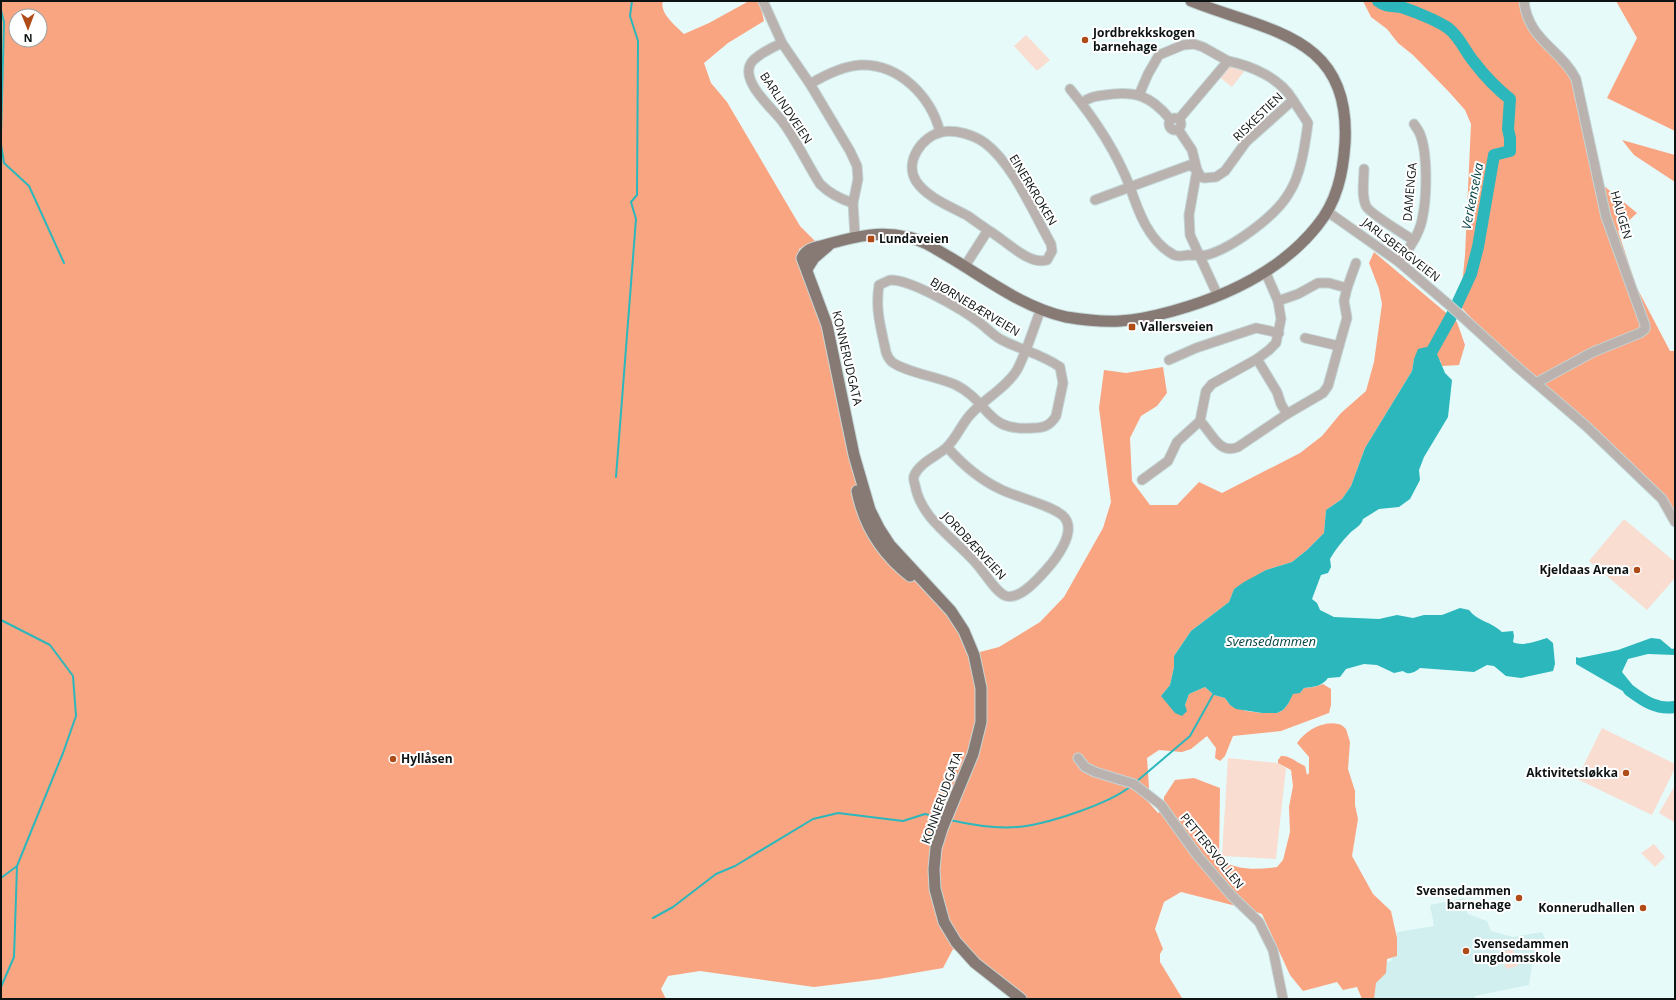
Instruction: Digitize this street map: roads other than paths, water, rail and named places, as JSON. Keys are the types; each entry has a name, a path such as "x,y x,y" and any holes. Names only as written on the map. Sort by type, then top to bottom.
{"main road":[{"path":"855,236 888,234 906,236 930,246 1010,294 1054,314 1077,319 1121,321 1144,318 1169,312 1218,296 1265,271 1308,236 1328,212 1341,174 1345,135 1344,106 1339,89 1331,73 1317,55 1300,42 1209,4 1191,1"},
{"name":"KONNERUDGATA","path":"855,236 830,244 814,258 807,269 827,325 854,455 867,501 879,528 890,545 951,611 964,631 974,655 981,699 981,722 976,742 936,848 934,880 938,903 944,922 956,942 965,953 1018,998"}],"street":[{"path":"763,1 782,43 810,84 850,151 857,166 858,179 853,203 855,236"},
{"name":"HAUGEN","path":"1524,1 1529,20 1537,33 1569,67 1576,79 1583,103 1606,217 1646,325 1640,333 1593,352 1536,383"},
{"name":"BARLINDVEIEN","path":"782,43 754,59 750,65 749,74 753,84 765,104 782,121 820,184 836,197 853,203"},
{"name":"RISKESTIEN","path":"1095,200 1190,165 1197,170 1201,177 1216,177 1225,171 1246,142 1293,100 1285,89 1259,72 1228,61 1203,47 1194,44 1183,45 1159,55 1148,74 1139,95"},
{"path":"1218,296 1190,235 1189,227 1191,206 1197,170 1192,150 1178,129 1171,129 1168,123 1175,119 1228,61"},
{"path":"810,84 827,74 844,68 860,65 882,68 899,75 916,89 931,109 940,132"},
{"path":"1070,89 1082,103 1111,146 1130,187 1142,218 1150,232 1172,254 1177,256 1199,256 1216,251 1244,236 1274,211 1288,195 1298,171 1308,123 1293,100"},
{"path":"1082,103 1090,97 1133,93 1160,107 1175,119"},
{"name":"DAMENGA","path":"1398,262 1413,240 1422,220 1426,180 1426,160 1420,134 1414,124"},
{"name":"EINERKROKEN","path":"940,132 957,132 973,137 984,143 998,155 1032,207 1051,244 1052,250 1050,256 1047,260 1036,262 988,230 926,191 915,180 913,172 915,154 926,140 940,132"},
{"name":"DAMENGA","path":"1364,169 1363,193 1366,206 1374,214 1413,240"},
{"name":"JARLSBERGVEIEN","path":"1328,212 1398,262 1451,306 1586,426 1662,499 1675,522"},
{"path":"965,266 988,230"},
{"path":"1200,421 1224,449 1231,450 1322,393 1328,386 1347,318 1344,301 1356,263"},
{"path":"1142,480 1168,461 1177,442 1200,421 1206,391 1212,384 1257,359 1276,343 1281,319 1278,301 1265,271"},
{"name":"BJØRNEBÆRVEIEN","path":"981,405 969,392 955,385 902,367 892,362 888,357 877,310 876,297 879,286 890,280 906,282 934,295 970,316 1000,339 1025,350"},
{"path":"1278,301 1298,294 1318,283 1329,283 1347,288"},
{"path":"947,447 964,422 1016,370 1041,309"},
{"path":"1169,360 1210,343 1256,328 1279,333"},
{"path":"1304,338 1339,346"},
{"path":"981,405 992,418 1008,427 1020,429 1039,428 1050,424 1053,421 1056,416 1064,383 1062,372 1060,367 1051,360 1025,350"},
{"path":"1257,359 1287,414"},
{"name":"JORDBÆRVEIEN","path":"947,447 960,462 984,480 1012,495 1056,511 1065,518 1068,532 1060,552 1035,582 1020,594 1007,596 1001,593 974,560 936,524 924,509 919,499 913,479 915,474 928,461 947,447"},
{"name":"PETTERSVOLLEN","path":"1078,758 1085,767 1095,772 1134,784 1161,805 1197,855 1231,895 1259,922 1273,950 1283,999"}],"water":[{"name":"Svensedammen","path":"1426,347 1437,354 1445,373 1452,380 1448,417 1424,457 1419,470 1420,480 1410,499 1399,507 1379,509 1363,519 1359,525 1344,539 1330,559 1331,567 1328,573 1321,575 1312,599 1317,603 1320,610 1334,617 1379,619 1397,615 1413,618 1424,615 1442,615 1460,608 1469,610 1476,617 1502,632 1513,631 1513,642 1525,644 1547,638 1553,643 1555,664 1553,671 1521,678 1506,676 1494,666 1487,665 1474,672 1420,668 1410,673 1403,671 1394,673 1377,665 1364,664 1346,669 1340,677 1328,678 1326,681 1314,687 1304,688 1300,693 1293,694 1283,710 1277,713 1262,713 1236,709 1230,705 1225,698 1214,695 1205,687 1189,694 1185,705 1187,711 1182,716 1175,713 1161,696 1170,685 1174,667 1174,656 1191,631 1229,602 1234,589 1266,570 1292,562 1324,533 1326,510 1342,499 1351,486 1365,448 1412,371 1414,359 1418,349"},
{"path":"1651,638 1660,639 1672,649 1675,648 1675,655 1648,654 1628,659 1622,672 1643,698 1640,701 1576,664 1576,657 1579,658 1618,650"}],"waterway":[{"path":"616,477 636,219 631,202 637,195 638,41 630,16 632,1"},
{"name":"Verkenselva","path":"1378,1 1384,5 1404,8 1444,25 1456,35 1482,72 1510,99 1508,129 1510,151 1494,155 1478,247 1471,274 1452,315 1432,351"},
{"path":"1,10 4,22 1,135"},
{"path":"1,144 4,163 29,186 64,263"},
{"path":"1,620 50,645 73,676 76,716 63,753 17,866 14,957 1,987"},
{"path":"1629,690 1650,704 1668,708 1675,707"},
{"path":"1136,782 1190,736 1214,693"},
{"path":"950,820 991,827 1017,827 1029,825 1060,818 1093,806 1108,800 1131,786"},
{"path":"653,918 673,907 716,874 735,866 813,819 838,813 903,821 925,814 942,818"},
{"path":"1,878 17,866"}],"place":[{"name":"Jordbrekkskogen barnehage","path":"1085,40"},
{"name":"Lundaveien","path":"871,239"},
{"name":"Vallersveien","path":"1132,327"},
{"name":"Kjeldaas Arena","path":"1637,570"},
{"name":"Hyllåsen","path":"393,759"},
{"name":"Aktivitetsløkka","path":"1626,773"},
{"name":"Svensedammen barnehage","path":"1519,898"},
{"name":"Konnerudhallen","path":"1643,908"},
{"name":"Svensedammen ungdomsskole","path":"1466,951"}]}
